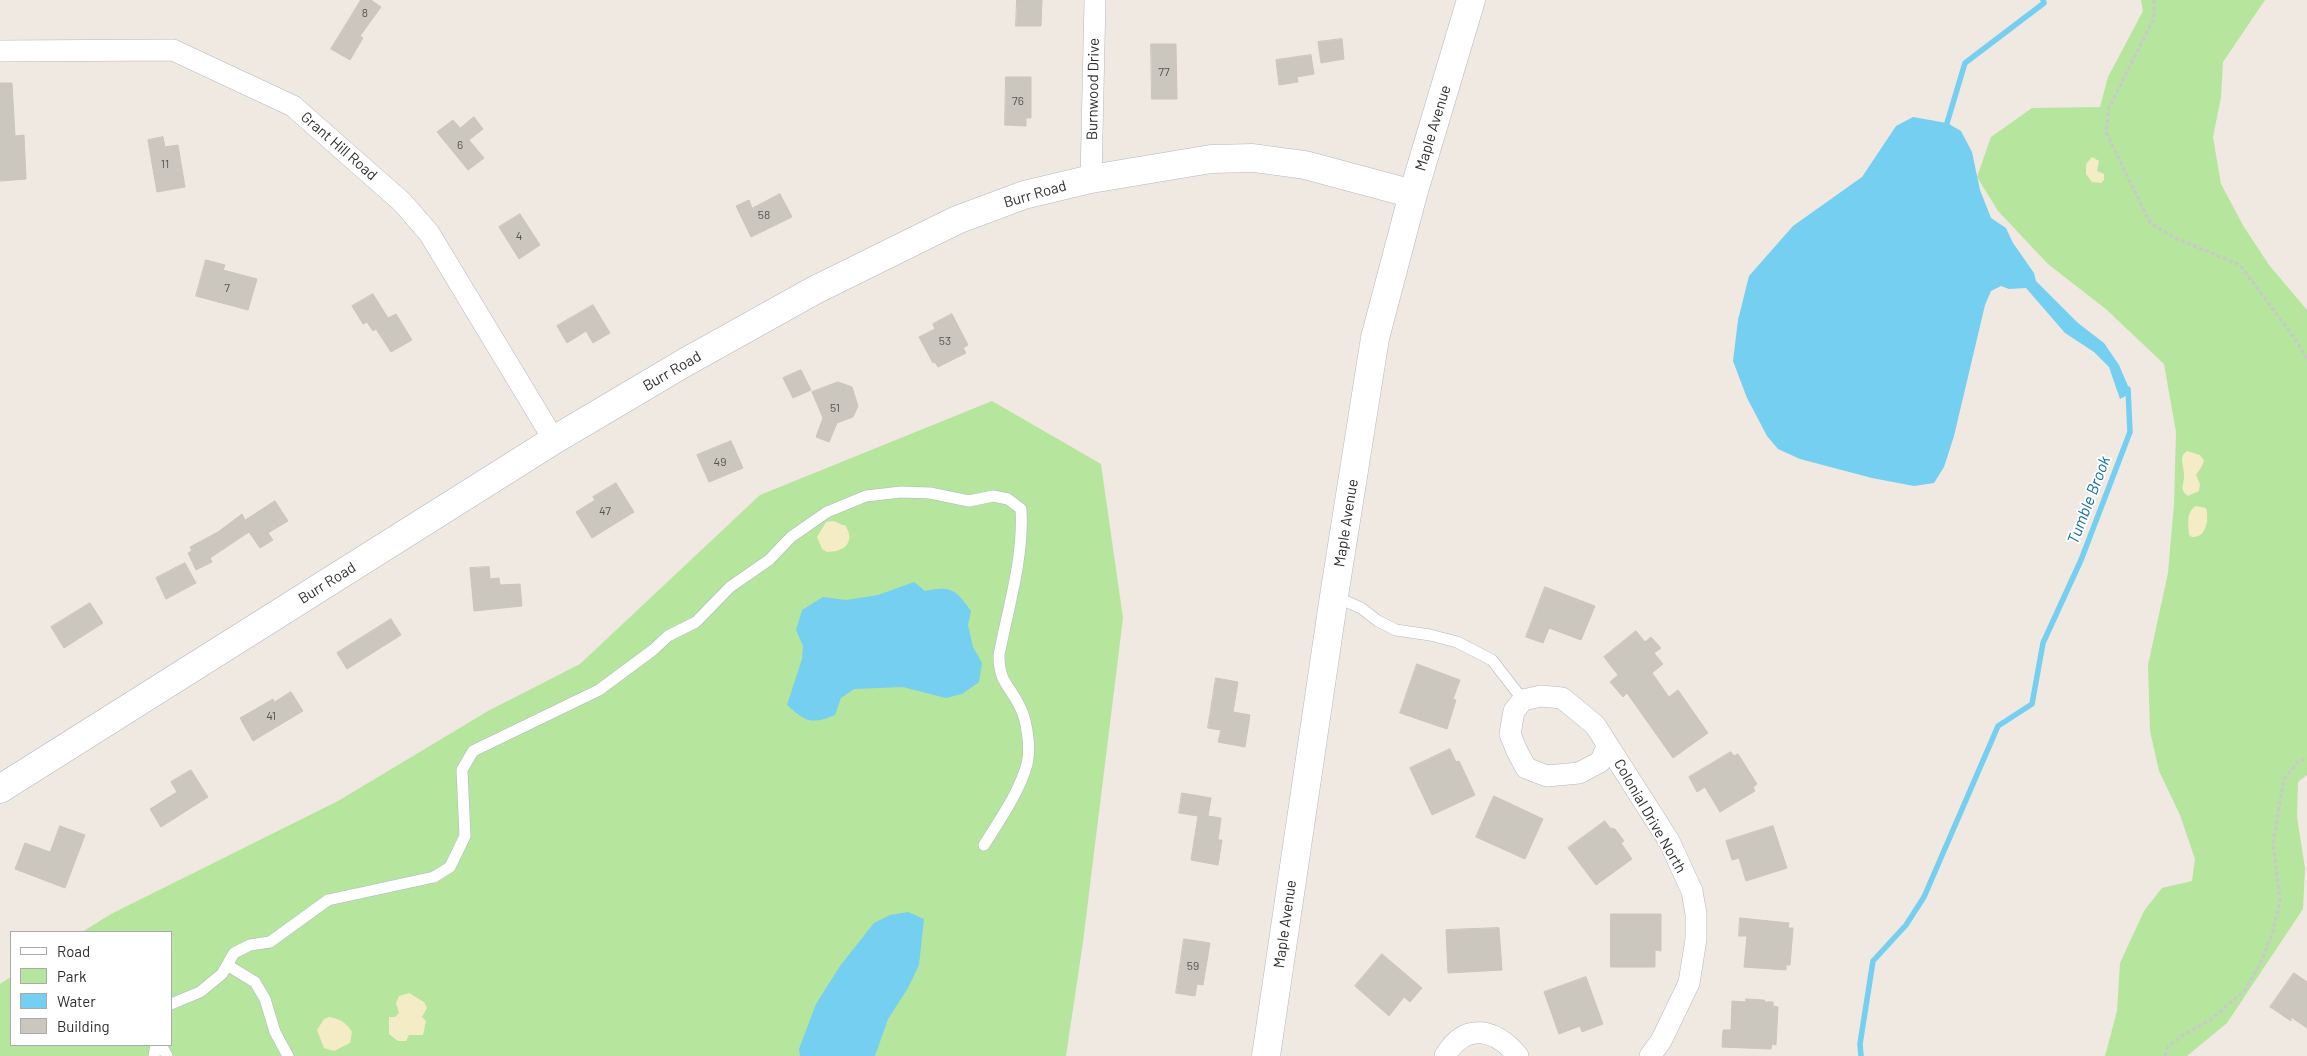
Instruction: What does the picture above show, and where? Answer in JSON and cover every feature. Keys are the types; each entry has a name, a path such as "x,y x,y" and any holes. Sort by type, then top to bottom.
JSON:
{"street":[{"name":"Burnwood Drive","path":"1091,179 1095,0"},
{"name":"Maple Avenue","path":"1266,1056 1334,596 1375,338 1413,194 1471,0"},
{"name":"Grant Hill Road","path":"0,51 173,50 293,106 402,202 430,233 554,440"},
{"name":"Burr Road","path":"0,790 554,440 684,363 815,290 956,220 1024,195 1091,179 1211,158 1253,158 1305,165 1413,194"},
{"name":"Colonial Drive North","path":"1608,745 1600,762 1579,773 1547,776 1526,768 1516,752 1510,734 1514,711 1523,700 1541,696 1562,698 1595,725 1608,745 1669,842 1692,891 1696,914 1696,939 1689,983 1662,1041 1650,1056"},
{"path":"1445,1056 1450,1048 1463,1036 1480,1032 1497,1036 1518,1056"}],"lane":[{"path":"172,1002 200,992 222,974 234,953 250,945 270,942 292,928 328,900 434,877 450,867 465,836 462,770 473,751 599,690 654,650 668,636 696,622 730,587 769,560 790,537 827,512 866,496 910,492 930,493 969,501 993,496 1008,499 1021,509 1022,527 1019,551 999,655 999,673 1021,708 1028,730 1028,763 1009,803 984,845"},
{"path":"1334,596 1361,608 1378,621 1396,630 1430,635 1457,642 1492,660 1523,700"},
{"path":"227,965 255,982 264,999 275,1032 288,1056"}],"path":[{"path":"2154,0 2154,18 2109,108 2106,132 2150,222 2175,238 2240,265 2293,336 2307,358"},
{"path":"2165,1056 2168,1047 2180,1037 2210,1020 2244,991 2260,964 2272,935 2280,901 2273,843 2284,779 2298,762 2307,758"}],"green space":[{"path":"2141,0 2265,0 2223,62 2221,97 2213,137 2221,184 2244,227 2269,265 2307,310 2307,775 2298,782 2297,817 2305,868 2303,909 2227,1023 2187,1056 2105,1056 2117,1011 2120,963 2144,911 2162,888 2192,881 2195,859 2180,815 2159,771 2150,731 2148,665 2168,573 2174,504 2176,432 2164,364 2107,310 2048,264 1998,211 1977,177 1991,137 2032,108 2100,107 2108,77 2143,11"},
{"path":"992,401 1101,464 1123,618 1083,942 1066,1056 0,1056 0,984 10,978 10,1046 172,1046 172,931 84,931 111,914 338,801 488,711 580,664 760,495"}],"sand":[{"path":"2092,157 2099,161 2097,171 2104,174 2104,180 2101,183 2092,182 2086,174 2086,164"},
{"path":"2187,451 2200,455 2204,460 2196,475 2200,484 2199,491 2188,496 2183,491 2184,474 2182,459"},
{"path":"2196,506 2206,508 2207,522 2201,534 2192,537 2189,535 2188,519 2190,512"},
{"path":"834,521 845,525 849,541 844,548 827,552 822,549 817,537 826,522"},
{"path":"409,993 424,1002 427,1008 422,1017 426,1021 423,1035 409,1035 406,1041 398,1041 389,1034 389,1017 395,1017 399,1013 396,1003 399,996"},
{"path":"329,1017 342,1022 352,1032 350,1043 334,1051 324,1048 317,1030 324,1019"}],"water":[{"path":"1913,117 1947,123 1961,131 1972,152 1980,190 1991,218 2006,228 2013,243 2034,273 2036,281 2078,323 2104,343 2119,365 2131,393 2120,399 2109,367 2094,352 2065,333 2026,288 2009,289 2001,286 1991,291 1985,305 1954,436 1944,467 1934,483 1914,486 1872,478 1800,459 1778,449 1767,436 1747,398 1733,361 1738,320 1749,276 1793,226 1862,177 1896,126"},
{"path":"914,582 925,591 947,589 952,591 961,598 971,611 968,625 973,647 982,663 979,682 962,694 946,698 903,687 854,689 841,698 835,715 814,721 804,718 787,705 802,659 803,646 796,630 802,610 823,597 846,600 878,595"},
{"path":"908,912 924,919 919,965 908,988 888,1019 875,1056 800,1056 799,1049 816,1004 840,966 874,923 890,915"}],"building":[{"path":"361,0 371,0 381,7 360,36 363,38 350,60 331,49"},
{"path":"1017,0 1042,0 1041,26 1016,26"},
{"path":"1342,39 1344,59 1321,63 1318,42"},
{"path":"1151,44 1176,44 1177,99 1152,99"},
{"path":"1311,55 1314,74 1297,77 1298,82 1279,85 1276,60"},
{"path":"1006,77 1031,77 1031,118 1026,118 1026,126 1005,125"},
{"path":"0,83 12,83 15,136 24,135 26,179 0,181"},
{"path":"474,117 483,129 469,140 484,158 468,170 437,132 453,120 460,128"},
{"path":"163,137 165,147 178,145 185,187 157,192 148,140"},
{"path":"780,194 792,217 751,237 736,206 749,200 752,208"},
{"path":"520,214 540,245 519,259 499,227"},
{"path":"206,260 225,265 223,270 257,279 248,310 196,296"},
{"path":"373,294 388,318 396,314 412,340 391,352 376,329 373,331 367,322 363,324 352,306"},
{"path":"593,305 610,333 593,343 586,331 567,343 557,326"},
{"path":"952,314 968,345 963,348 966,353 938,367 935,362 933,363 919,337 935,329 933,324"},
{"path":"801,370 811,390 793,398 783,378"},
{"path":"838,382 852,387 858,406 853,417 837,423 829,442 816,437 823,418 812,392"},
{"path":"731,441 743,468 709,482 697,455"},
{"path":"616,483 634,512 592,538 576,512 595,500 593,497"},
{"path":"275,501 288,521 268,533 273,540 260,548 249,532 210,558 212,562 196,570 188,553 192,551 190,547 218,532 242,514 245,520"},
{"path":"185,563 196,583 166,599 156,578"},
{"path":"489,567 490,579 499,578 500,585 520,584 522,606 474,611 470,568"},
{"path":"1545,587 1595,606 1581,640 1549,628 1543,643 1526,637"},
{"path":"90,603 103,623 64,648 51,627"},
{"path":"391,619 401,635 347,669 337,653"},
{"path":"1636,631 1645,642 1651,637 1661,648 1654,653 1663,664 1652,673 1669,697 1678,690 1708,733 1673,758 1627,693 1623,697 1610,682 1618,675 1604,657"},
{"path":"1417,664 1460,680 1453,699 1456,700 1447,729 1400,713"},
{"path":"1216,678 1238,682 1233,712 1250,715 1245,747 1218,742 1221,730 1208,728"},
{"path":"291,692 303,711 253,741 240,718 273,699 274,702"},
{"path":"1450,749 1456,762 1459,761 1475,795 1432,815 1410,768"},
{"path":"1731,752 1734,756 1738,754 1757,784 1753,787 1755,791 1720,812 1705,787 1697,792 1689,777"},
{"path":"191,770 208,797 161,827 150,809 177,792 171,782"},
{"path":"1182,793 1211,798 1208,816 1221,818 1218,840 1222,840 1218,865 1191,860 1198,816 1179,813"},
{"path":"1494,796 1543,819 1525,859 1476,837"},
{"path":"1605,821 1610,828 1615,829 1624,841 1621,843 1632,859 1596,885 1568,848"},
{"path":"60,826 85,835 65,888 15,869 25,843 50,852"},
{"path":"1773,826 1787,868 1746,881 1739,858 1732,860 1726,841"},
{"path":"1611,914 1661,914 1661,951 1655,950 1655,967 1611,967"},
{"path":"1740,918 1789,923 1788,928 1793,928 1790,965 1786,965 1786,970 1744,967 1747,936 1739,936"},
{"path":"1499,928 1502,970 1448,973 1446,930"},
{"path":"1184,939 1210,943 1203,985 1197,984 1195,996 1176,993"},
{"path":"1382,954 1422,988 1410,1002 1404,997 1389,1016 1355,986"},
{"path":"2294,973 2307,982 2307,1028 2291,1017 2291,1021 2270,1007"},
{"path":"1586,977 1603,1024 1582,1032 1580,1026 1559,1034 1544,992"},
{"path":"1746,999 1773,1002 1773,1006 1778,1007 1776,1045 1772,1044 1771,1049 1722,1047 1723,1030 1731,1030 1732,1001 1746,1002"}],"waterway":[{"name":"Tumble Brook","path":"1947,130 1947,123 1965,63 2044,3 2043,0"},
{"name":"Tumble Brook","path":"1861,1056 1860,1044 1873,961 1906,925 1924,897 1998,726 2032,704 2043,643 2081,560 2130,432 2128,389"}]}
